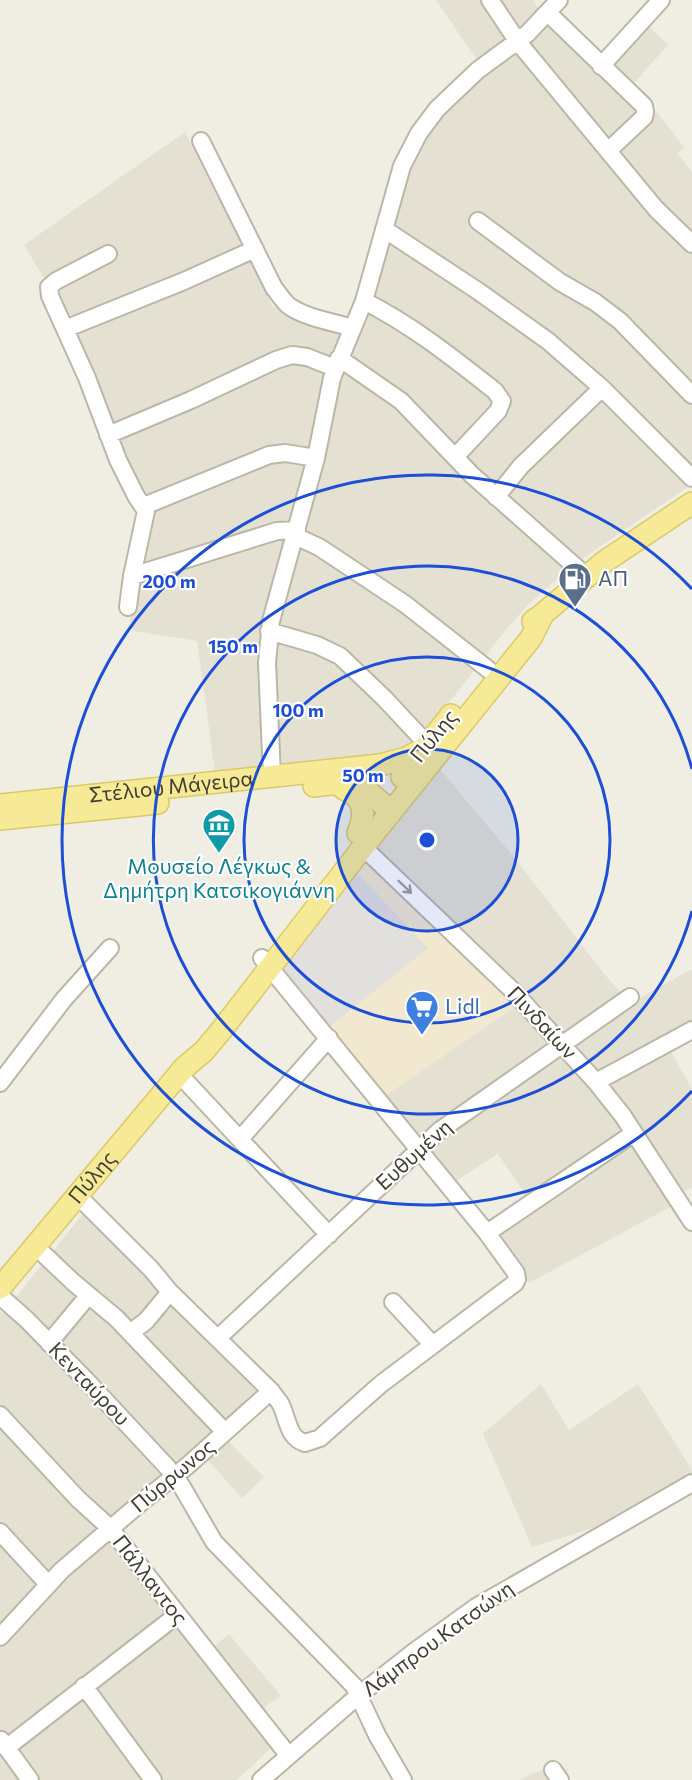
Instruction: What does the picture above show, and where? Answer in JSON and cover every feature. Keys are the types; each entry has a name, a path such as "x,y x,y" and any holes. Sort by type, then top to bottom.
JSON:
{"main road":[{"name":"Πύλης","path":"390,802 424,747 521,631 586,576 692,503"},
{"name":"Πύλης","path":"0,1288 182,1071 195,1045 267,963 390,802 531,638 543,614"},
{"name":"Στέλιου Μάγειρα","path":"0,805 394,762 424,747"},
{"path":"342,768 369,775 390,802"},
{"name":"Στέλιου Μάγειρα","path":"0,819 342,783 354,784 390,802"},
{"path":"323,785 350,792 362,803 360,840"}],"street":[{"path":"490,0 518,42 656,209 692,244"},
{"path":"601,66 661,0"},
{"path":"272,776 267,663 269,631 316,458 328,393 337,363 364,301 405,160 431,116 472,75 518,42 554,6 601,66 644,106 645,112 639,123 609,150"},
{"path":"201,141 274,288 290,306 309,315 353,328"},
{"path":"478,221 560,282 595,302 620,321 692,395"},
{"path":"384,229 556,347 602,388 692,478"},
{"path":"65,329 184,281 255,249"},
{"path":"108,254 49,286 50,296 87,378 108,435 136,496 144,507 145,522 132,576 128,607"},
{"path":"364,301 391,315 441,350 495,392 502,401 498,411 455,457"},
{"path":"108,435 191,400 276,360 292,355 337,363 400,401 472,475 586,576"},
{"path":"496,497 521,466 602,388"},
{"path":"144,507 268,455 285,453 316,458"},
{"path":"132,576 277,531 296,533 405,604 489,670"},
{"path":"269,631 324,648 340,656 384,698 424,747"},
{"name":"Πινδαίων","path":"360,840 512,990 596,1082 634,1133 692,1222"},
{"path":"0,1083 64,999 110,948"},
{"path":"78,1196 270,1391 280,1402 295,1438 305,1443 320,1438 358,1403 516,1281 517,1276 513,1269 487,1233 267,963"},
{"name":"Ευθυμένη","path":"218,1338 418,1149 455,1118 630,997"},
{"path":"596,1082 692,1030"},
{"path":"240,1139 329,1038"},
{"path":"182,1071 240,1139 329,1235"},
{"path":"487,1233 634,1133"},
{"path":"35,1246 88,1296 110,1313 225,1432"},
{"path":"130,1333 146,1321 170,1292"},
{"name":"Κενταύρου","path":"0,1296 26,1319 129,1425 174,1476 214,1542 335,1666 359,1695 377,1735 403,1780"},
{"path":"49,1343 88,1296"},
{"path":"393,1302 432,1344"},
{"name":"Πύρρωνος","path":"0,1637 48,1584 270,1391"},
{"name":"Πάλλαντος","path":"0,1415 70,1491 110,1528 289,1756"},
{"name":"Λάμπρου Κατσώνη","path":"261,1780 359,1695 414,1651 496,1593 692,1483"},
{"path":"0,1532 48,1584"},
{"path":"30,1780 3,1743 84,1686 177,1615"},
{"path":"84,1686 153,1780"}],"shaded area":[{"path":"436,0 533,0 540,11 602,69 645,22 668,45 626,92 651,117 657,112 684,147 677,153 692,172 692,247 689,249 692,253 692,484 595,550 564,573 529,604 508,627 437,718 404,753 215,772 197,641 133,631 130,621 134,593 139,494 45,280 24,245 185,132 273,307 360,334 375,291 407,174 432,125 487,75"},
{"path":"438,767 513,856 606,976 632,1005 643,996 692,969 692,1024 664,1039 692,1089 692,1187 668,1200 672,1206 529,1283 495,1235 534,1207 498,1154 456,1181 383,1097 527,999 373,849"},
{"path":"366,858 518,1005 383,1097 278,968"},
{"path":"355,871 428,948 328,1028 278,968"},
{"path":"85,1211 259,1388 218,1431 264,1477 242,1498 197,1448 101,1528 202,1656 229,1634 281,1696 248,1718 273,1746 237,1780 0,1780 0,1311 3,1313"},
{"path":"541,1384 569,1430 638,1384 692,1470 692,1476 593,1528 532,1547 483,1434"},
{"path":"543,1769 552,1780 519,1780"}],"place":[{"name":"ΑΠ","path":"575,608"},
{"name":"Μουσείο Λέγκως & Δημήτρη Κατσικογιάννη","path":"219,854"},
{"name":"Lidl","path":"422,1036"}]}
